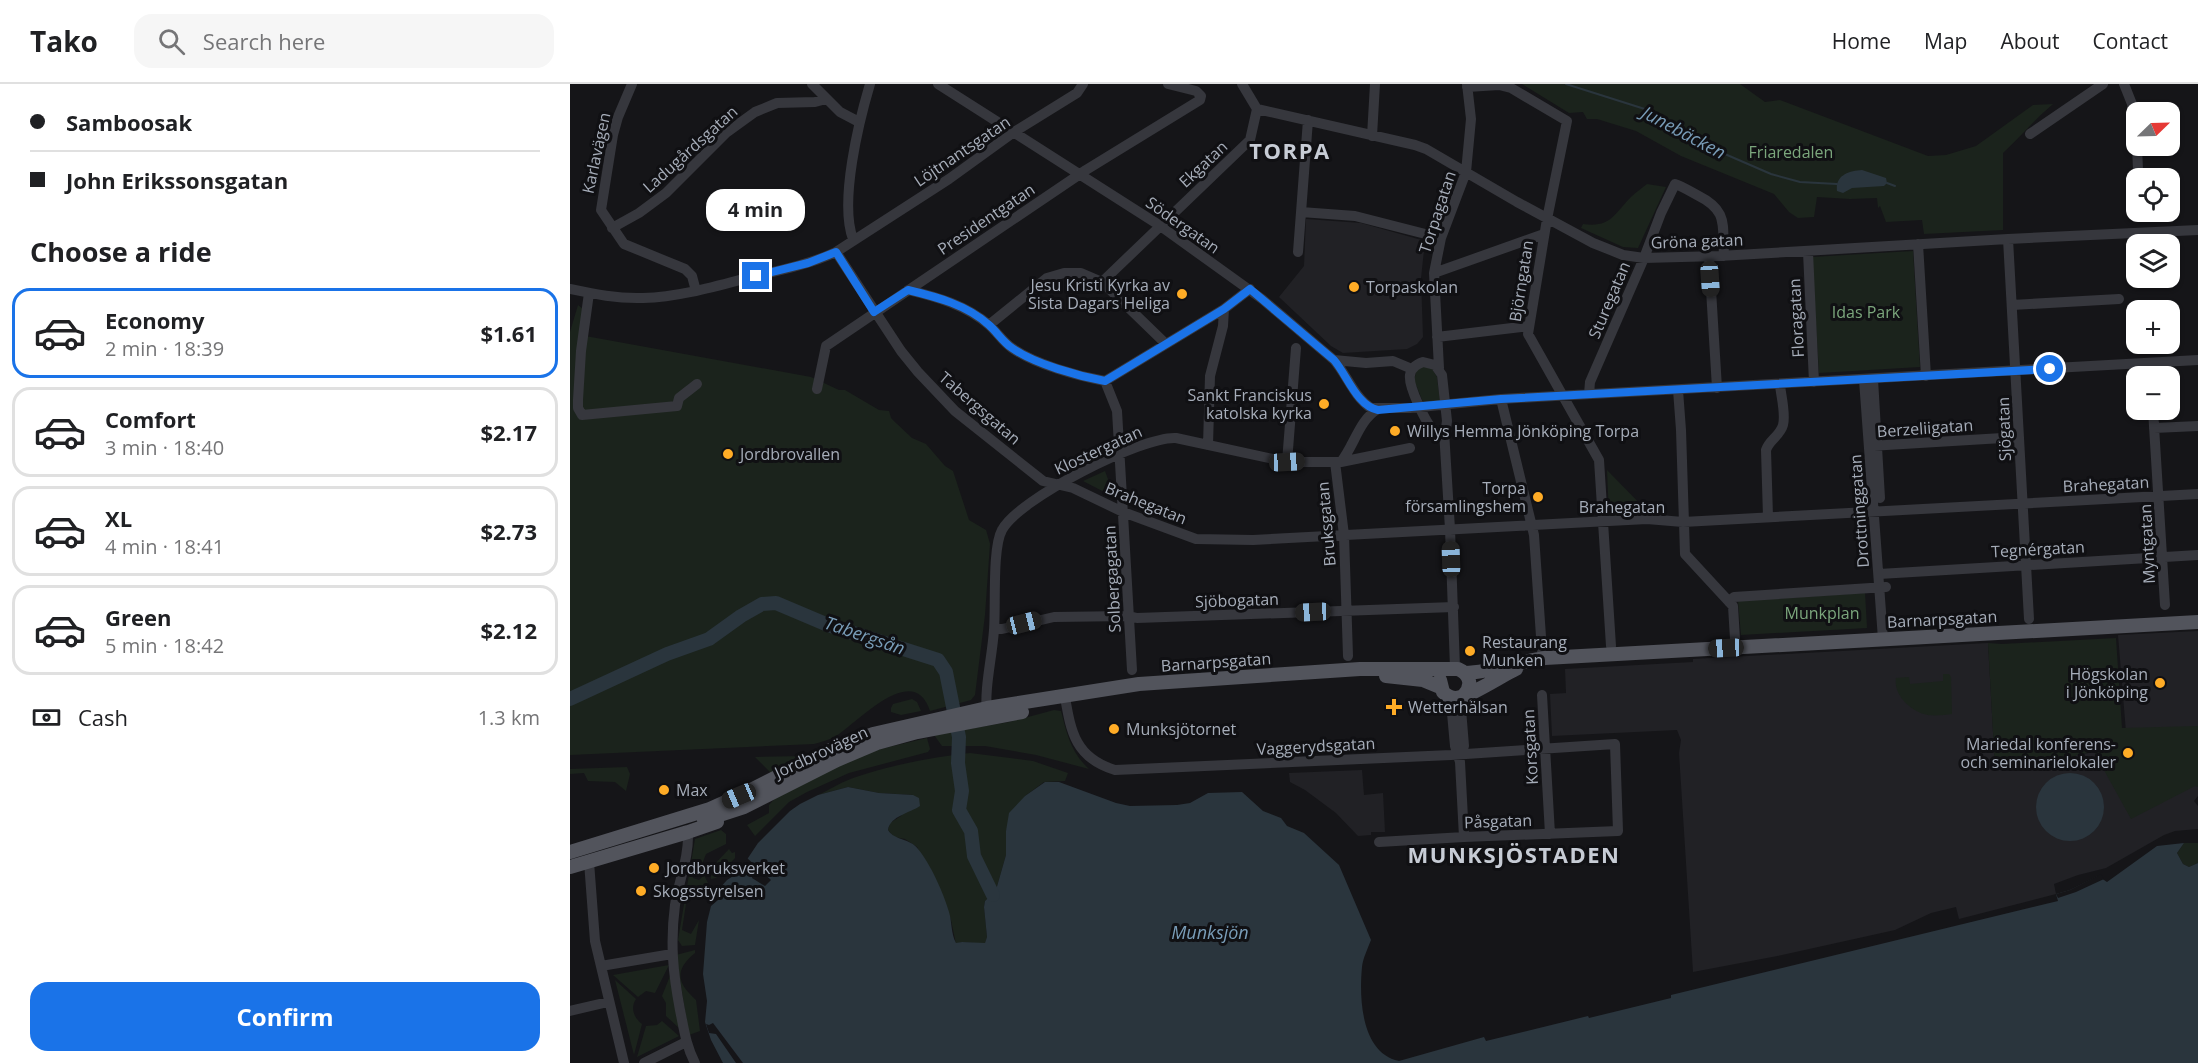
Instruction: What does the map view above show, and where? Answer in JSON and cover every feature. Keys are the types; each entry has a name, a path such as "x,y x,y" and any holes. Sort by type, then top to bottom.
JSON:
{"main road":[{"name":"Barnarpsgatan","path":"987,714 1139,684 1360,669 1424,668 1484,672 1544,655 2198,622"},
{"name":"Barnarpsgatan","path":"1065,699 1124,690 1349,676 1383,676 1423,680 1453,694 1544,655"},
{"path":"1456,670 1470,684 1453,694 1441,677 1456,670"},
{"name":"Jordbrovägen","path":"570,852 710,809 830,750 873,734 987,714"},
{"name":"Jordbrovägen","path":"570,861 744,807 837,760 877,743 944,722"},
{"path":"570,867 688,832 724,819 744,807"}],"street":[{"name":"Karlavägen","path":"612,228 602,213 601,204 613,135 632,84"},
{"path":"812,84 840,112 859,122"},
{"path":"853,238 848,215 849,195 859,122 870,84"},
{"name":"Södergatan","path":"938,84 1159,225 1250,289 1334,360 1360,398 1371,408 1378,410"},
{"name":"Löjtnantsgatan","path":"570,289 643,298 696,291 808,263 836,252 853,238 948,179 1014,132 1077,93 1083,84"},
{"name":"Presidentgatan","path":"818,389 826,346 1080,174 1198,102 1201,96 1196,91 1168,84"},
{"path":"1242,84 1257,109"},
{"path":"1372,135 1376,84"},
{"path":"2030,134 2103,84"},
{"path":"2124,84 2131,102"},
{"name":"Torpagatan","path":"1434,365 1438,350 1434,273 1441,238 1466,172 1471,119 1467,85"},
{"name":"Björngatan","path":"1467,85 1499,85 1511,88 1567,121 1544,234 1528,334 1599,459 1611,646"},
{"name":"Ladugårdsgatan","path":"612,228 639,213 666,193 726,133 755,112 777,103 815,102 826,99"},
{"name":"Gröna gatan","path":"1257,109 1425,149 1593,243 1623,255 1644,258 1709,257 2008,239 2198,231"},
{"name":"Ekgatan","path":"1102,282 1250,140 1257,109"},
{"path":"1298,252 1308,120"},
{"name":"Sturegatan","path":"1589,394 1590,382 1661,213 1677,185 1711,201 1719,211 1724,256"},
{"path":"1301,212 1355,216 1441,238"},
{"path":"612,228 628,247 685,269 692,276 696,291"},
{"path":"1434,273 1544,234"},
{"name":"Sjögatan","path":"2008,239 2029,619"},
{"path":"1918,244 1926,376"},
{"name":"Tabergsgatan","path":"836,252 874,312 907,358 940,396 1043,481 1056,485"},
{"name":"Floragatan","path":"1808,252 1814,382"},
{"path":"1709,257 1717,388"},
{"path":"989,325 1040,283 1056,275 1081,273 1102,282 1166,344"},
{"path":"908,290 933,296 961,307 989,325 1005,342 1024,355 1055,367 1105,381 1224,309 1250,289"},
{"path":"589,293 581,351 578,400 578,408 582,415 677,406 680,398 697,384"},
{"path":"2012,305 2119,299"},
{"path":"1208,445 1210,376 1223,326 1224,309"},
{"path":"1437,337 1529,326"},
{"path":"1287,462 1296,348"},
{"path":"1334,360 1366,363 1392,361 1412,369"},
{"path":"1338,462 1351,450 1364,420 1378,410 1501,399 2198,360"},
{"path":"1445,457 1410,381 1412,369 1423,362 1434,365 1446,405 1444,431 1456,670"},
{"name":"Drottninggatan","path":"1869,380 1886,639"},
{"name":"Solbergagatan","path":"1105,381 1117,411 1132,670"},
{"path":"1768,517 1766,450 1783,425 1780,384"},
{"path":"1678,390 1685,554 1733,606 1735,639"},
{"path":"1501,399 1534,535 1544,655"},
{"name":"Myntgatan","path":"2154,420 2165,605"},
{"path":"1429,426 1435,432 1444,431"},
{"path":"2154,428 2198,426"},
{"name":"Berzeliigatan","path":"1873,446 2019,436"},
{"name":"Klostergatan","path":"987,714 985,696 994,628 998,541 1001,531 1016,513 1056,485 1162,438 1176,438 1287,462 1338,462 1410,448"},
{"name":"Bruksgatan","path":"1338,462 1344,535 1348,656"},
{"name":"Brahegatan","path":"1056,485 1073,488 1123,512 1196,539 1253,540 1647,519 1683,522 2198,494"},
{"name":"Tegnérgatan","path":"1882,573 2198,555"},
{"path":"1729,602 1734,597 1883,588"},
{"name":"Sjöbogatan","path":"994,628 1002,629 1054,617 1129,616 1137,618 1454,607"},
{"path":"1453,694 1452,713 1455,746 1459,754 1464,837"},
{"name":"Korsgatan","path":"1542,695 1550,834"},
{"name":"Vaggerydsgatan","path":"1065,699 1072,734 1079,747 1098,764 1115,770 1459,754 1615,744 1618,831"},
{"name":"Påsgatan","path":"1379,842 1618,831"},
{"path":"688,832 685,863 676,903 672,954 686,1042 695,1063"},
{"path":"589,862 595,941 624,1063"},
{"path":"600,966 672,954"},
{"path":"570,1011 608,1002"},
{"path":"644,1063 686,1042"}],"shaded area":[{"name":"Torpaskolan","path":"1306,219 1361,223 1425,241 1421,278 1423,337 1417,344 1407,349 1343,353 1331,346 1279,297 1304,266"},
{"path":"2198,631 2198,796 2194,801 2198,806 2198,829 2175,831 2164,835 2106,868 2054,884 2056,894 1959,919 1956,907 1931,913 1895,930 1693,972 1679,753 1681,740 1677,730 1552,736 1550,694 1566,693 1565,669 1693,662 1693,659 1988,643 1995,767 2095,752 2126,732 2118,635"},
{"path":"1362,770 1364,795 1383,793 1385,832 1371,832 1371,835 1358,836 1336,813 1290,782 1289,773"}],"green space":[{"name":"Friaredalen","path":"1522,84 1740,84 1765,102 1780,100 1928,156 1946,155 1976,146 2033,105 2053,104 2003,153 2003,230 1924,234 1922,220 1886,222 1880,206 1878,208 1877,198 1817,197 1814,217 1798,218 1789,212 1774,194 1681,156 1636,131 1597,119 1587,119 1583,112 1569,113"},
{"path":"1647,184 1666,187 1638,248 1623,247 1581,228 1583,224 1606,222"},
{"name":"Idas Park","path":"1913,251 1920,367 1819,373 1812,257"},
{"path":"578,305 584,310 580,335 811,377 839,390 845,390 879,410 889,411 891,418 912,438 926,444 945,466 953,471 969,520 986,530 990,544 985,615 975,695 971,700 930,711 922,697 912,691 899,693 871,708 836,736 814,744 570,755 570,332"},
{"path":"1431,367 1437,377 1440,401 1423,402 1414,380 1417,369"},
{"path":"1607,470 1650,514 1609,516"},
{"path":"1105,471 1112,490 1110,495 1083,481"},
{"name":"Munkplan","path":"1865,593 1867,628 1741,635 1738,601"},
{"path":"2116,638 2122,728 2198,726 2198,787 2195,786 2131,819 2094,752 2076,755 2075,762 2055,763 2042,760 1995,768 1988,643"},
{"path":"1943,674 1949,674 1951,677 1952,714 1922,713 1904,702 1897,691 1896,678 1909,677 1910,684 1943,681"},
{"path":"912,699 917,702 921,711 901,715 891,712 893,704"},
{"path":"1054,710 1061,711 1074,750 1089,769 1036,755 985,746 942,746 934,735 1009,722"},
{"path":"927,738 930,749 928,752 849,773 789,802 755,836 747,825 769,813 769,805 778,795 868,752"},
{"path":"970,753 1033,761 1068,773 1065,781 1044,782 1025,796 1006,831 1006,855 996,890 985,901 987,937 985,944 962,942 956,944 951,920 917,847 905,839 894,837 888,830 890,823 901,816 913,795 879,793 848,787 818,795 851,779 883,769 927,759"},
{"path":"806,756 771,773 755,757"},
{"path":"627,767 630,774 626,791 615,782 588,781 584,773 570,774 570,769"},
{"path":"721,830 726,834 726,844 706,854 699,872 692,870 693,878 699,880 704,875 710,887 707,895 700,894 693,885 688,891 682,930 691,934 699,920 695,945 682,946 678,940 695,839"},
{"path":"2184,843 2198,843 2198,863 2189,867 2183,864 2177,853"},
{"path":"729,849 732,853 735,852 735,858 716,878 711,879 710,869"},
{"path":"695,950 683,966 680,977 685,988 696,1000 700,1031 689,1035 676,955"},
{"path":"669,965 655,993 646,991 638,997 613,975"},
{"path":"670,976 680,1029 666,1016 666,1003 662,996"},
{"path":"615,980 636,999 633,1006 634,1013 642,1024 634,1055"},
{"path":"662,1021 679,1036 637,1057 646,1026 657,1025"}],"water":[{"path":"1862,170 1886,178 1887,183 1884,186 1852,188 1843,193 1837,191 1838,181 1844,175"},
{"path":"2063,773 2077,773 2089,778 2099,788 2104,807 2099,826 2089,836 2077,841 2063,841 2051,836 2041,826 2036,814 2036,800 2041,788 2051,778"},
{"name":"Munksjön","path":"1045,782 1059,782 1130,806 1177,805 1190,803 1208,793 1242,792 1263,811 1281,818 1287,826 1304,833 1339,865 1371,940 1362,967 1361,994 1365,1023 1377,1047 1386,1056 1399,1061 1484,1037 1486,1041 1588,1016 1589,1018 1671,998 1671,995 2058,901 2056,894 2070,890 2098,876 2107,882 2157,846 2184,843 2177,853 2183,864 2189,867 2198,863 2198,1063 723,1063 705,1022 707,1001 703,974 707,922 711,906 718,900 719,889 738,873 758,843 790,811 818,795 848,787 879,793 913,795 919,798 920,806 892,821 888,830 891,834 915,845 923,855 947,905 956,943 985,943 987,937 985,901 996,890 1006,855 1009,813 1025,796"}],"pier":[{"path":"747,858 771,880 765,886 752,878 753,873 744,864"},
{"path":"2101,874 2104,879 2076,892 2058,898 2056,894 2070,890"},
{"path":"713,1023 743,1063 736,1063 716,1034 709,1033 706,1024"}],"waterway":[{"name":"Junebäcken","path":"1566,84 1651,111 1670,122 1676,129 1711,148 1771,174 1800,182 1837,184"},
{"name":"Junebäcken","path":"1887,183 1895,186"},
{"name":"Tabergsån","path":"570,699 667,654 709,639 762,604 776,603 828,625 938,660 946,672 959,737 958,763 962,791 959,810 971,831 974,856 993,895"}],"place":[{"name":"Torpaskolan","path":"1354,287"},
{"name":"Jesu Kristi Kyrka av Sista Dagars Heliga","path":"1182,294"},
{"name":"Sankt Franciskus katolska kyrka","path":"1324,404"},
{"name":"Willys Hemma Jönköping Torpa","path":"1395,431"},
{"name":"Jordbrovallen","path":"728,454"},
{"name":"Torpa församlingshem","path":"1538,497"},
{"name":"Restaurang Munken","path":"1470,651"},
{"name":"Högskolan i Jönköping","path":"2160,683"},
{"name":"Wetterhälsan","path":"1394,707"},
{"name":"Munksjötornet","path":"1114,729"},
{"name":"Mariedal konferens- och seminarielokaler","path":"2128,753"},
{"name":"Max","path":"664,790"},
{"name":"Jordbruksverket","path":"654,868"},
{"name":"Skogsstyrelsen","path":"641,891"}],"district":[{"name":"TORPA","path":"1290,150"},
{"name":"MUNKSJÖSTADEN","path":"1514,854"}],"route":[{"path":"756,276 808,263 836,252 874,312 908,290 933,296 973,314 989,325 1012,348 1024,355 1055,367 1105,381 1224,309 1250,289 1334,360 1366,405 1378,410 1501,399 2050,369"}]}
